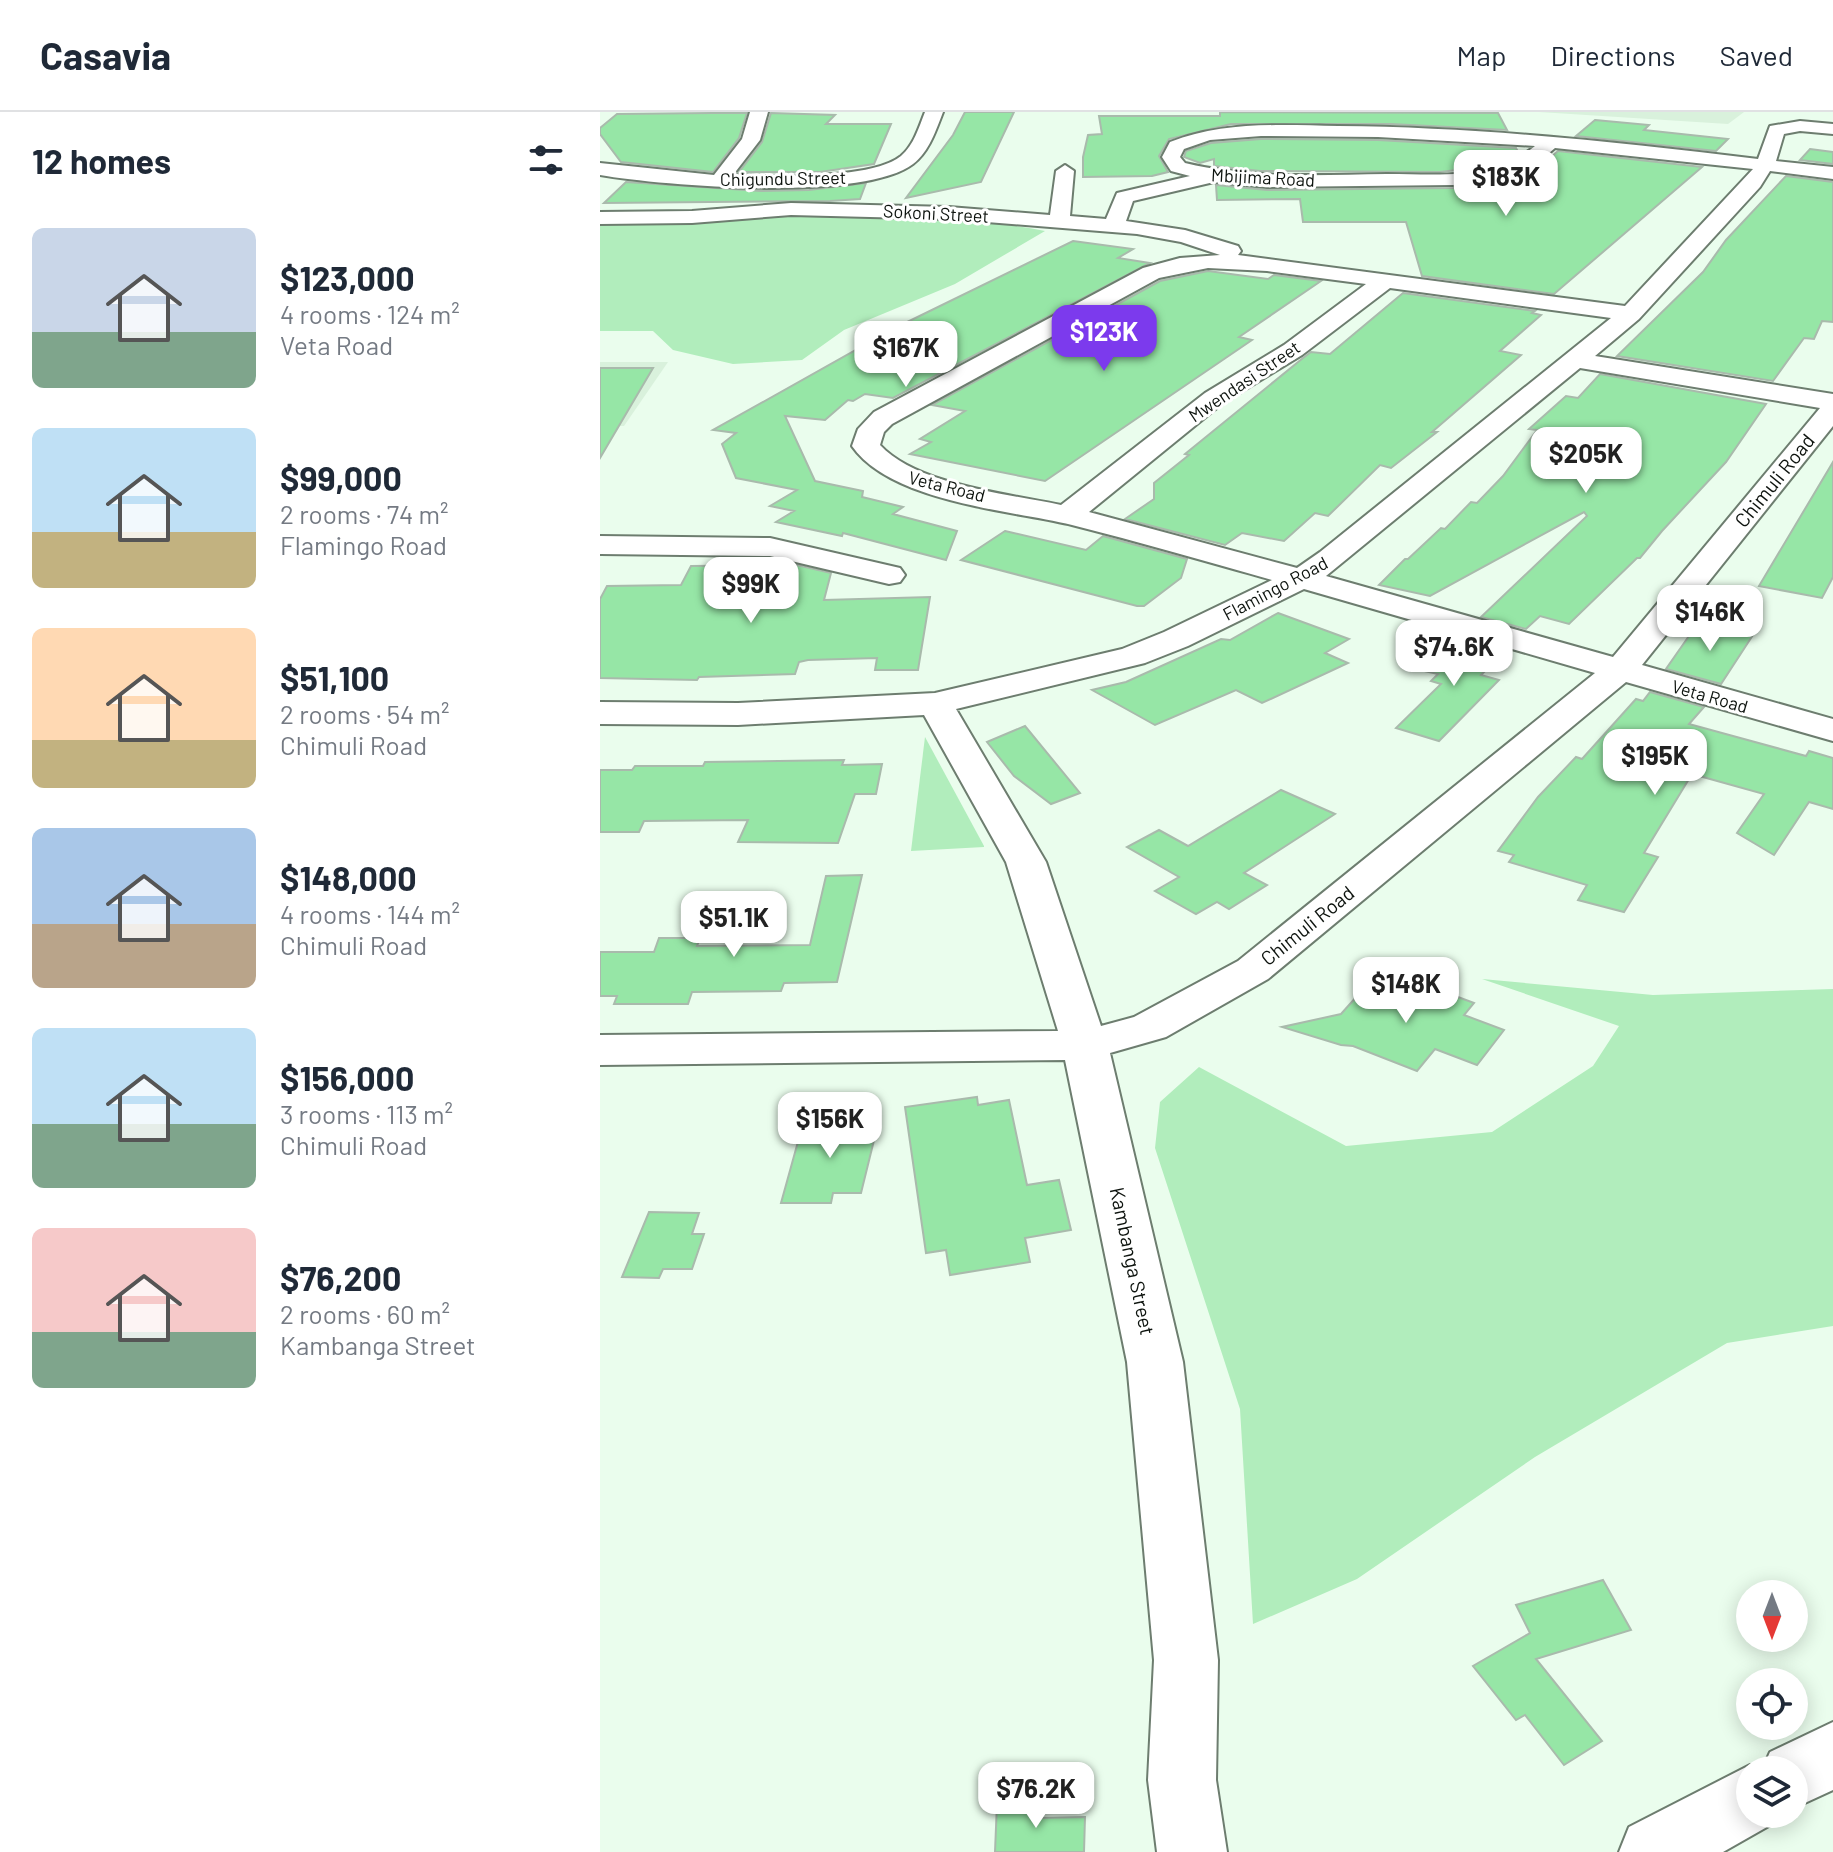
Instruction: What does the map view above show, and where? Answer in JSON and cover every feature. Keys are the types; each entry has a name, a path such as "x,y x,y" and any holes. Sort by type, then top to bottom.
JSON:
{"street":[{"path":"720,180 751,140 759,112"},
{"name":"Chigundu Street","path":"602,171 720,180 826,180 890,170 915,154 934,112"},
{"name":"Flamingo Road","path":"600,713 753,714 935,704 1133,656 1176,639 1304,577 1331,559 1631,314 1729,211 1765,165 1776,130 1833,129"},
{"name":"Mbijima Road","path":"1550,143 1523,165 1491,175 1453,179 1267,181 1214,176 1178,167 1172,162 1176,146 1214,133 1362,131 1550,143 1833,173"},
{"path":"1059,221 1065,171"},
{"path":"1114,226 1121,201 1129,194 1214,176"},
{"name":"Sokoni Street","path":"600,218 846,209 1059,221 1185,236 1267,264"},
{"name":"Veta Road","path":"1631,314 1267,264 1198,261 1151,273 883,418 867,437 866,446 870,456 889,470 915,480 1067,515 1304,577 1619,671 1833,730"},
{"name":"Mwendasi Street","path":"1067,515 1214,398 1293,350 1386,280"},
{"path":"1575,360 1833,402"},
{"name":"Chimuli Road","path":"600,1050 1085,1045 1150,1027 1253,970 1619,671 1833,409"},
{"path":"600,545 770,547 889,575"},
{"name":"Kambanga Street","path":"935,704 1026,862 1085,1045 1155,1362 1186,1660 1182,1780 1192,1852"},
{"path":"1808,1767 1833,1754"},
{"path":"1654,1852 1736,1807"}],"shaded area":[{"path":"1539,112 1744,112 1728,124"},
{"path":"600,362 668,362 624,426 600,426"}],"green space":[{"path":"600,210 939,218 1045,231 955,284 844,330 802,360 733,364 673,350 653,331 600,331"},
{"path":"925,737 984,846 984,847 911,851"},
{"path":"1482,979 1653,995 1833,989 1833,1326 1727,1343 1535,1457 1357,1579 1253,1624 1240,1409 1155,1148 1160,1102 1199,1067 1346,1146 1492,1132 1593,1066 1619,1026"}],"building":[{"path":"965,112 1014,112 981,182 906,198 953,135"},
{"path":"1220,112 1498,113 1507,130 1391,124 1231,124 1169,139 1159,156 1168,172 1152,176 1083,177 1088,135 1102,134 1099,116 1220,116"},
{"path":"747,113 739,138 713,172 621,162 600,134 600,128 617,114"},
{"path":"771,113 835,115 826,124 891,124 874,164 820,172 739,172 762,142"},
{"path":"1595,120 1649,125 1644,130 1728,139 1716,151 1576,136"},
{"path":"1261,139 1378,140 1516,148 1519,154 1491,166 1440,172 1260,171 1214,166 1214,159 1200,163 1184,157 1186,151 1211,143"},
{"path":"1810,149 1833,152 1833,164 1800,160"},
{"path":"1558,151 1702,167 1554,294 1422,276 1406,222 1303,222 1300,199 1217,200 1216,185 1267,190 1453,188 1491,184 1530,175"},
{"path":"1786,176 1833,182 1833,322 1822,321 1814,339 1804,338 1773,381 1617,356 1703,272 1726,240"},
{"path":"626,182 761,191 809,190 866,183 860,199 604,203"},
{"path":"1073,241 1133,249 1118,258 1150,263 893,398 865,394 853,401 848,400 825,420 785,416 815,481 863,491 862,497 903,507 893,514 957,531 946,560 843,533 842,536 776,522 794,511 770,506 797,490 736,478 722,444 736,433 713,430 895,328"},
{"path":"1208,271 1268,279 1274,275 1321,281 1239,337 1252,340 1045,481 910,454 931,442 920,439 965,411 932,405 1160,281"},
{"path":"1403,293 1535,311 1532,313 1541,315 1500,351 1521,355 1432,432 1437,432 1391,468 1380,465 1328,516 1315,513 1284,541 1242,533 1225,545 1125,519 1154,499 1154,483 1189,455 1185,454 1303,358 1311,352 1330,354"},
{"path":"600,368 653,368 600,458"},
{"path":"1600,374 1766,404 1726,462 1640,558 1569,624 1540,616 1526,629 1481,617 1587,516 1584,512 1430,596 1379,585 1441,528 1445,529 1471,502 1477,503 1503,476 1537,430 1529,429 1566,396 1578,398"},
{"path":"1833,462 1833,577 1822,598 1759,586"},
{"path":"1005,531 1086,550 1103,536 1187,559 1181,578 1144,606 1137,606 961,560"},
{"path":"797,565 831,573 824,600 930,597 918,670 875,670 877,658 808,660 799,662 795,674 699,677 697,680 600,678 600,599 607,586 681,585 691,566"},
{"path":"1278,613 1349,639 1325,653 1348,663 1262,703 1236,690 1155,725 1092,690 1126,682 1221,639 1230,640"},
{"path":"1698,623 1753,635 1721,684 1666,669"},
{"path":"1460,637 1506,650 1481,675 1499,680 1439,741 1396,728 1441,684 1431,681 1438,674 1424,671"},
{"path":"1650,692 1704,707 1689,724 1806,756 1809,751 1833,758 1833,809 1809,802 1774,855 1737,833 1764,794 1692,774 1644,853 1658,857 1624,912 1578,900 1587,885 1509,862 1514,855 1498,851 1538,797 1576,757 1582,759 1636,699 1643,701"},
{"path":"1025,726 1080,793 1051,804 1014,776 987,742"},
{"path":"844,760 842,765 882,764 876,794 855,794 838,843 738,842 748,820 644,821 639,832 600,832 600,770 632,770 635,766 703,766 705,762"},
{"path":"1281,790 1335,814 1244,873 1267,885 1229,909 1217,902 1196,914 1155,891 1179,877 1127,847 1159,830 1188,846"},
{"path":"862,875 837,982 784,983 781,991 692,992 688,1004 614,1004 617,996 600,996 600,952 654,952 659,938 700,938 697,946 810,945 826,876"},
{"path":"1375,976 1420,992 1426,985 1474,1003 1464,1015 1504,1030 1477,1065 1435,1049 1417,1071 1353,1046 1282,1027 1341,1014"},
{"path":"977,1097 978,1105 1009,1100 1027,1185 1059,1180 1071,1230 1025,1238 1030,1262 950,1275 946,1250 926,1253 905,1107"},
{"path":"804,1120 879,1120 861,1193 833,1193 831,1203 781,1203"},
{"path":"649,1212 699,1213 692,1234 704,1234 692,1269 663,1269 659,1278 622,1277"},
{"path":"1603,1580 1631,1630 1536,1659 1602,1741 1564,1765 1525,1715 1516,1720 1473,1666 1530,1633 1516,1605"},
{"path":"1041,1802 1041,1818 1085,1817 1084,1852 995,1852 997,1803"}]}
